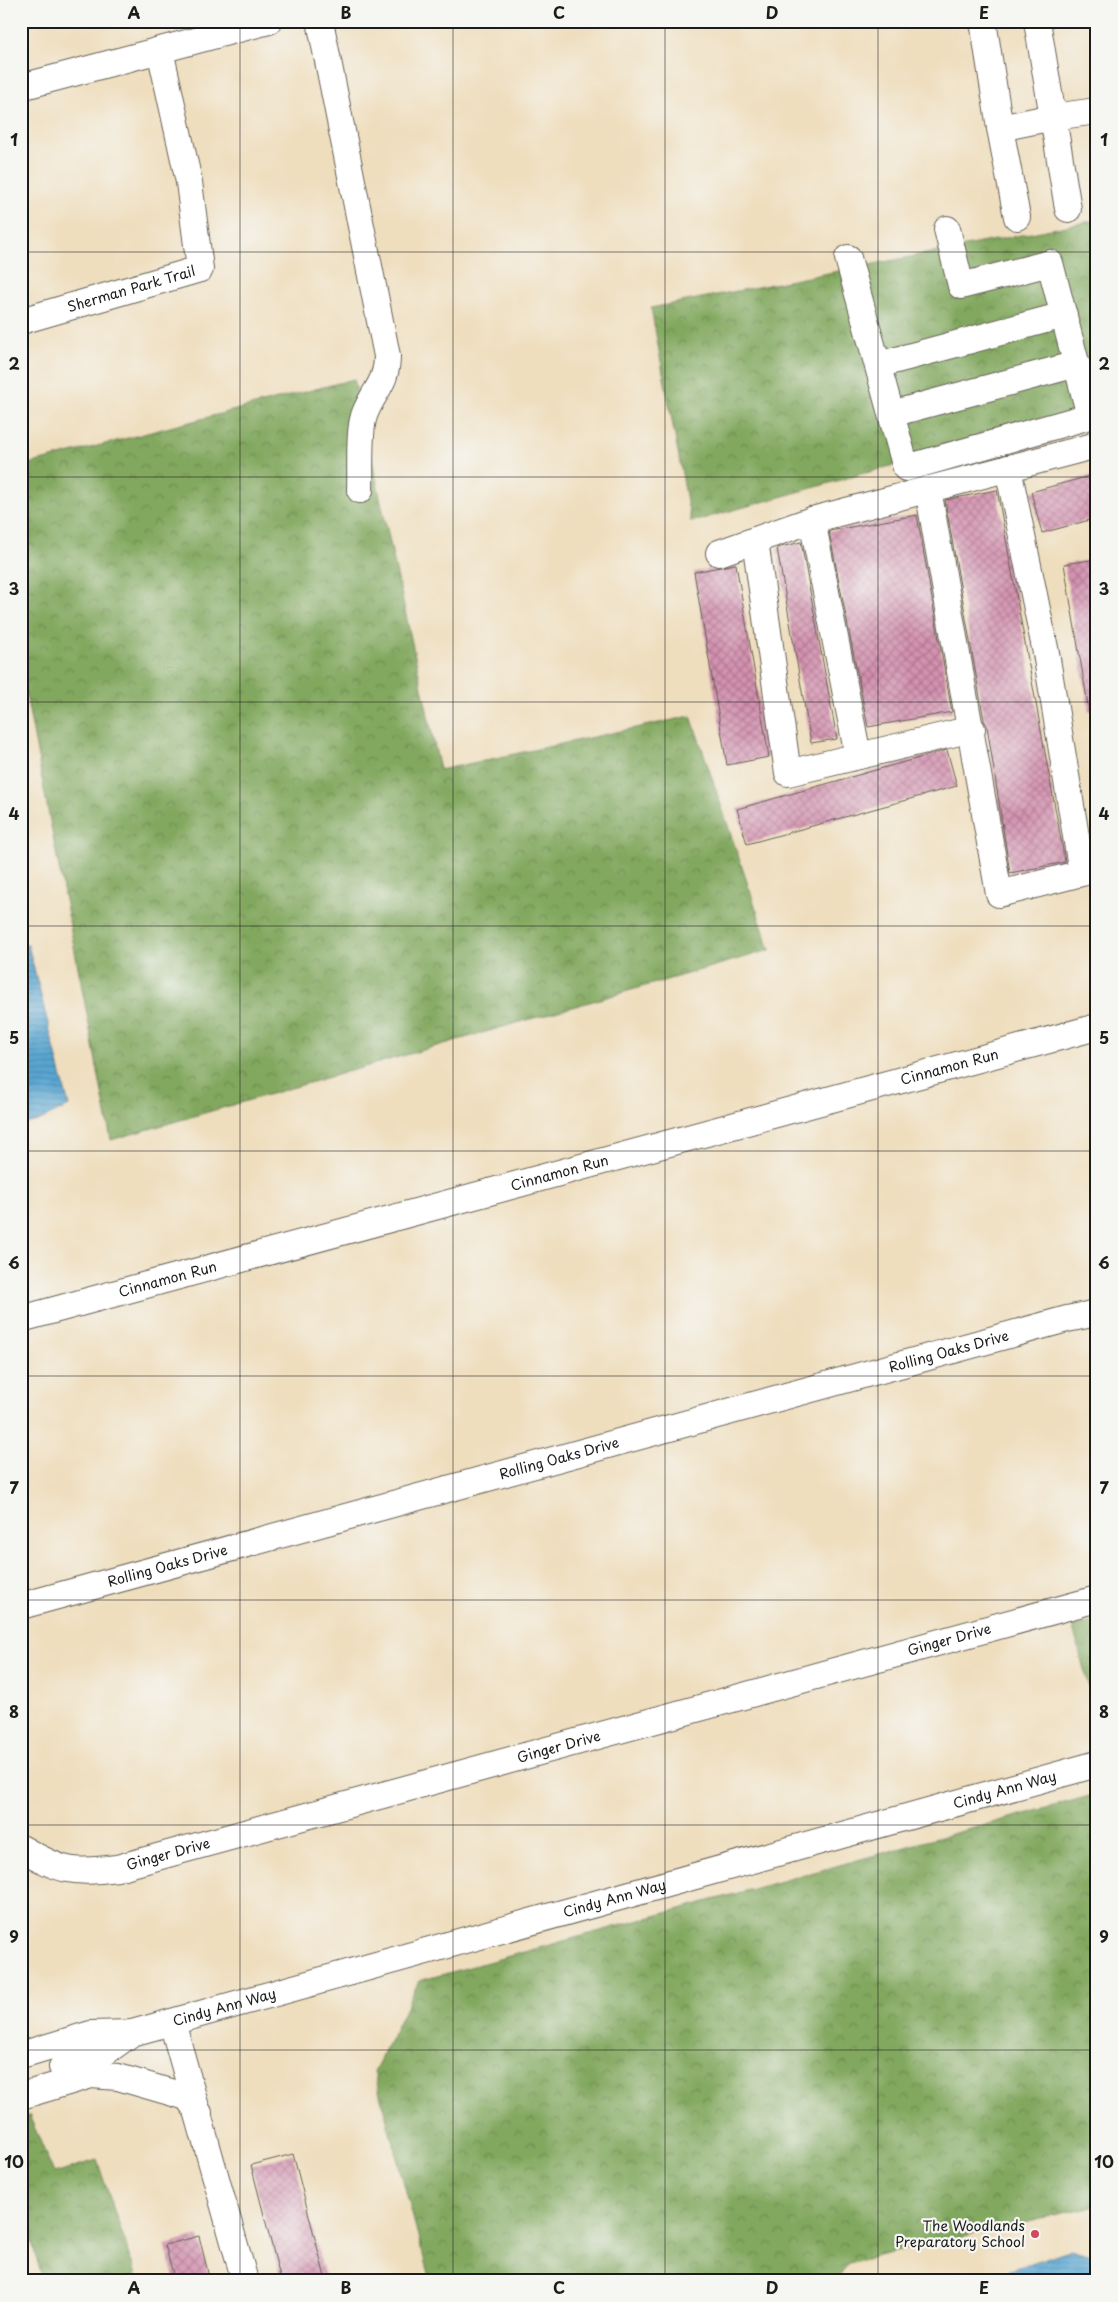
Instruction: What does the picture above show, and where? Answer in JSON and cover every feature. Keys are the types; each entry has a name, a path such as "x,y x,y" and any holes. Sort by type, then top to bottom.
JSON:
{"street":[{"path":"21,87 269,21"},
{"path":"320,21 388,356 387,370 383,382 364,414 360,490"},
{"path":"983,21 1016,217"},
{"path":"1037,21 1068,209"},
{"name":"Sherman Park Trail","path":"21,321 200,269 189,182 160,50"},
{"path":"1000,128 1053,117 1097,111"},
{"path":"848,258 906,468 1094,415 1077,364 1050,263 961,286 947,229"},
{"path":"878,365 1064,316"},
{"path":"891,414 1077,364"},
{"path":"719,553 812,520 1097,445"},
{"path":"928,489 972,729 998,894 1082,873 1046,653 1008,468"},
{"path":"812,520 858,756"},
{"path":"755,540 788,772 972,729"},
{"name":"Cinnamon Run","path":"21,1319 1097,1027"},
{"name":"Rolling Oaks Drive","path":"21,1606 1067,1319 1097,1313"},
{"name":"Ginger Drive","path":"21,1848 53,1867 83,1873 117,1868 1097,1599"},
{"name":"Cindy Ann Way","path":"22,2077 100,2056 132,2033 1097,1764"},
{"path":"172,2022 199,2113 244,2281"},
{"path":"22,2077 91,2075 118,2077 186,2097 199,2113"}],"green space":[{"path":"1097,220 1097,408 691,522 651,308"},
{"path":"354,379 440,770 691,716 770,950 111,1140 21,669 21,466"},
{"path":"1097,1620 1097,1720 1073,1627"},
{"path":"1097,1794 1097,2205 848,2263 837,2281 430,2281 374,2072 419,1981"},
{"path":"29,2115 54,2173 97,2160 138,2281 43,2281 21,2204 21,2118"}],"water":[{"path":"28,945 69,1106 38,1121 21,1125 21,946"},
{"path":"1072,2249 1097,2257 1097,2281 978,2281"}],"building":[{"path":"1097,474 1097,518 1042,533 1031,492"},
{"path":"997,490 1065,862 1010,873 987,726 984,720 945,500"},
{"path":"917,515 952,712 868,727 829,531"},
{"path":"801,542 837,739 811,743 777,548"},
{"path":"1097,559 1097,710 1089,711 1064,564"},
{"path":"736,564 769,757 727,765 694,572"},
{"path":"947,750 957,786 747,844 737,809"},
{"path":"293,2154 326,2281 281,2281 251,2165"},
{"path":"199,2236 210,2281 175,2281 165,2245"}],"place":[{"name":"The Woodlands Preparatory School","path":"1035,2234"}]}
